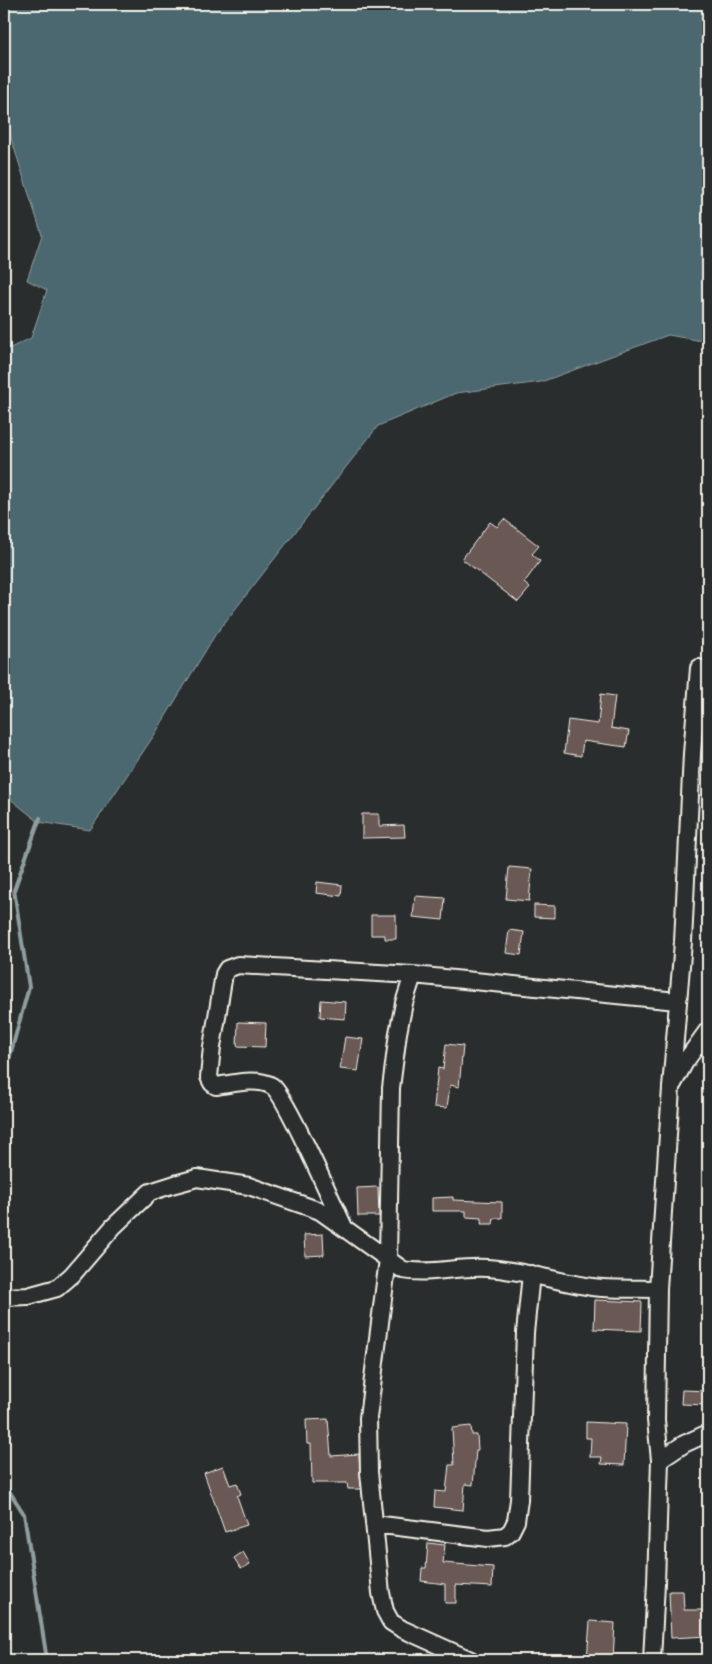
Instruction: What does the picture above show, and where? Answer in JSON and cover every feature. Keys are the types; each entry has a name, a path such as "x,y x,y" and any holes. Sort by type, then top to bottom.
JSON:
{"street":[{"path":"652,1660 660,1460 656,1420 658,1289 677,1001 683,942 689,798 699,668"},
{"path":"344,1227 289,1110 274,1087 256,1082 216,1086 209,1077 224,974 227,969 238,965 413,975 677,1001"},
{"path":"413,975 404,1003 398,1033 391,1088 388,1259 368,1418 369,1472 381,1592 385,1611 391,1622 402,1629 470,1660"},
{"path":"671,1088 685,1062 708,1030"},
{"path":"4,1297 28,1296 57,1288 72,1275 113,1227 150,1192 197,1178 249,1186 320,1211 403,1270 419,1273 485,1268 531,1274 594,1288 658,1289"},
{"path":"374,1524 488,1538 505,1536 511,1531 516,1521 519,1500 523,1367 531,1274"},
{"path":"660,1460 684,1444 708,1433"}],"water":[{"path":"4,4 708,4 708,342 668,335 541,382 456,393 378,426 215,635 155,734 90,830 39,822 4,794 4,351 31,338 47,290 27,280 42,235 4,116"}],"building":[{"path":"504,519 539,546 532,554 540,561 524,583 530,588 518,602 462,559 490,522 497,527"},
{"path":"601,694 615,696 611,728 629,731 626,747 583,741 581,756 564,753 568,720 598,724"},
{"path":"362,814 379,814 379,826 404,825 405,837 362,838"},
{"path":"509,867 532,869 529,901 506,899"},
{"path":"317,882 342,885 341,896 316,893"},
{"path":"415,896 445,898 443,920 413,917"},
{"path":"534,905 555,906 555,918 534,917"},
{"path":"371,915 396,915 396,939 385,939 385,935 371,935"},
{"path":"509,930 524,932 521,955 506,953"},
{"path":"321,1000 346,1002 345,1019 320,1017"},
{"path":"238,1022 266,1023 265,1047 237,1046"},
{"path":"345,1037 363,1039 358,1071 340,1069"},
{"path":"446,1044 463,1046 459,1087 450,1085 447,1108 434,1107 438,1068 443,1069"},
{"path":"378,1187 379,1216 358,1216 357,1188"},
{"path":"453,1197 453,1200 502,1202 502,1218 494,1218 493,1224 481,1224 482,1218 466,1217 466,1211 432,1211 432,1198"},
{"path":"323,1234 324,1255 305,1256 304,1235"},
{"path":"595,1300 642,1302 641,1331 594,1329"},
{"path":"682,1390 708,1391 707,1405 681,1404"},
{"path":"328,1419 331,1456 359,1454 361,1489 348,1489 347,1483 312,1483 311,1444 307,1444 306,1420"},
{"path":"586,1422 626,1424 624,1465 601,1464 602,1457 590,1457 591,1438 586,1438"},
{"path":"471,1426 472,1435 477,1435 478,1450 476,1450 473,1485 465,1484 463,1510 434,1507 435,1491 446,1492 449,1465 454,1465 452,1428"},
{"path":"223,1466 230,1485 237,1483 241,1494 237,1496 247,1525 225,1532 204,1473"},
{"path":"428,1543 445,1545 443,1563 493,1567 492,1587 456,1585 456,1603 445,1603 445,1584 421,1581 422,1568 426,1568"},
{"path":"243,1552 250,1564 241,1569 234,1558"},
{"path":"669,1591 683,1591 684,1610 708,1610 708,1636 671,1638"},
{"path":"590,1621 615,1623 613,1660 587,1660"}],"waterway":[{"path":"4,1077 29,987 14,890 40,818"},
{"path":"4,1483 24,1514 47,1660"}]}
